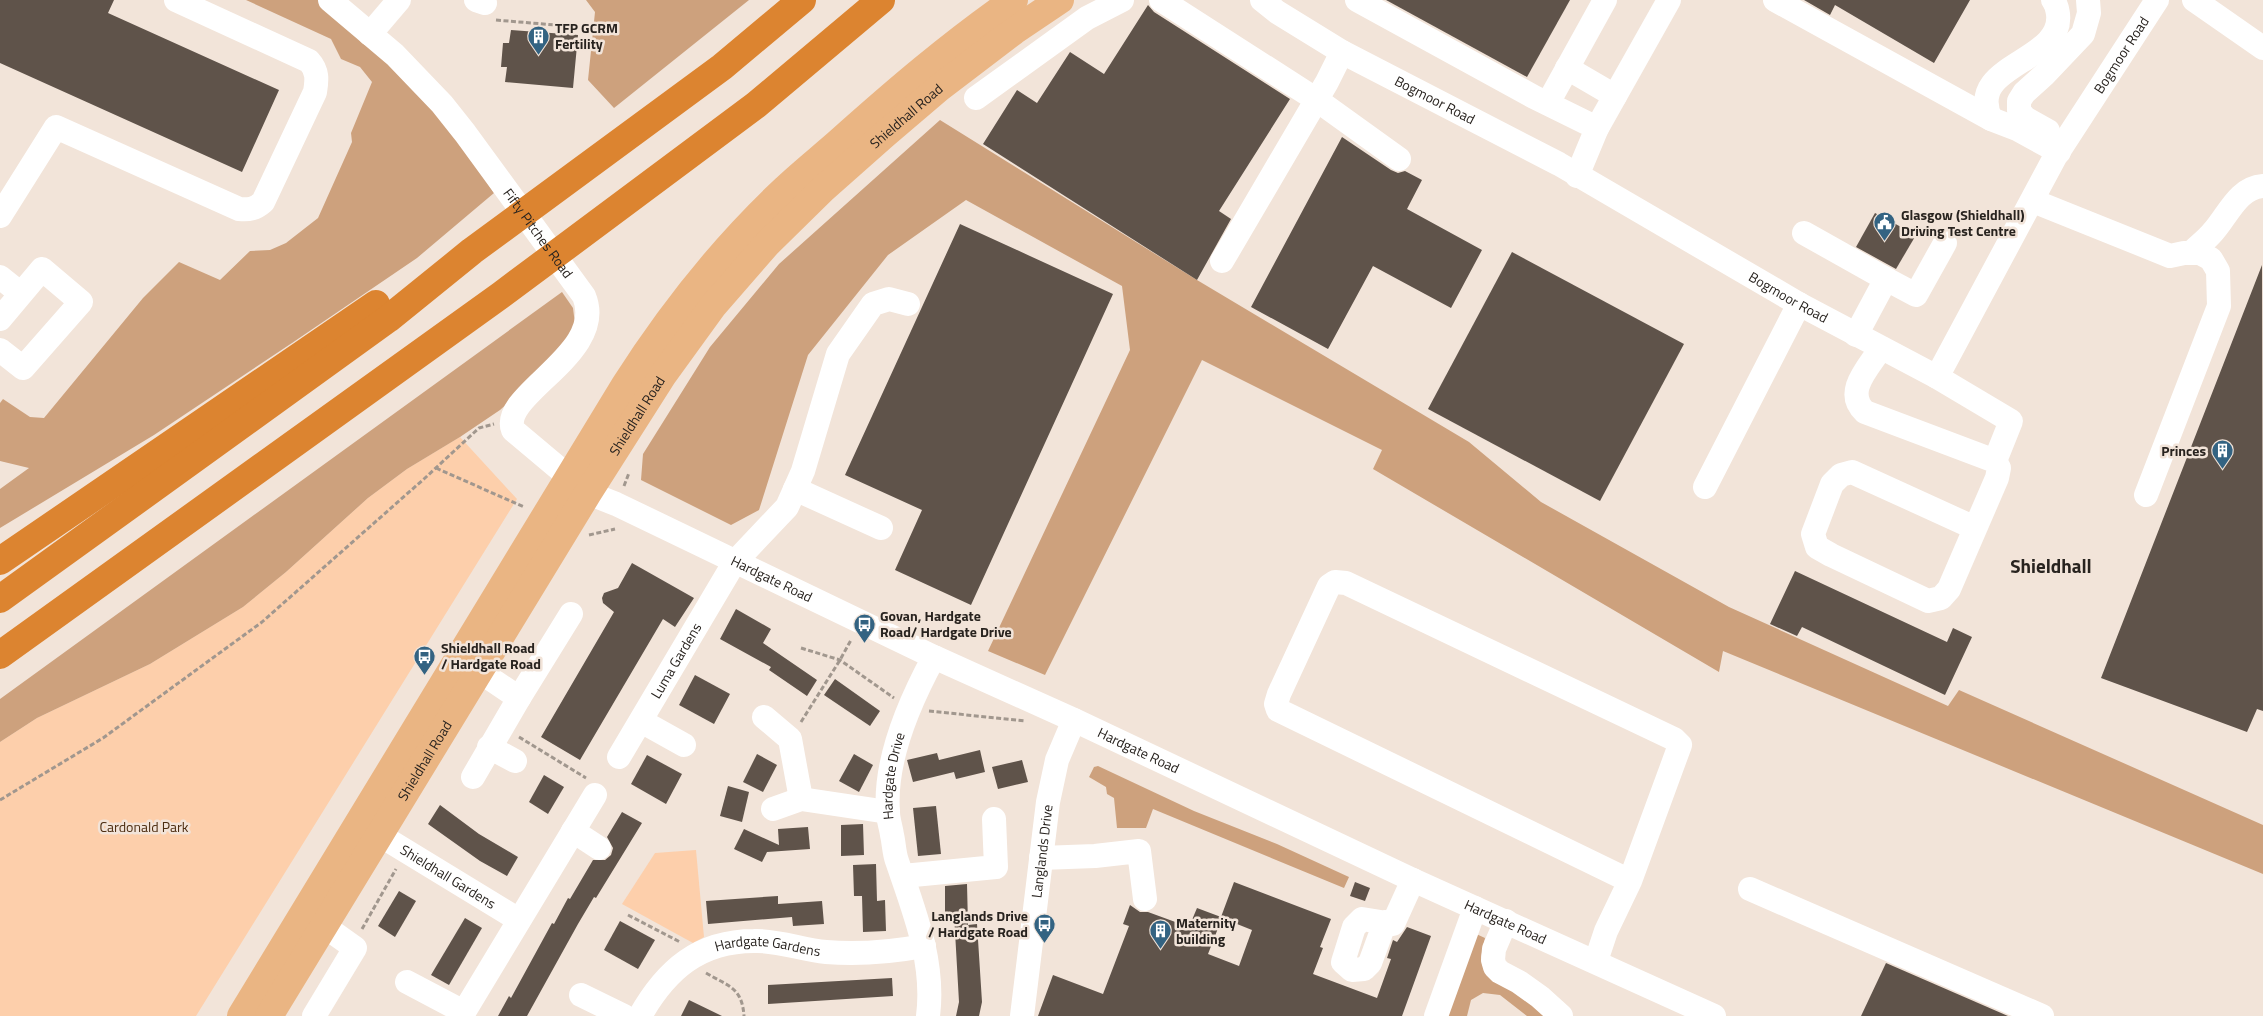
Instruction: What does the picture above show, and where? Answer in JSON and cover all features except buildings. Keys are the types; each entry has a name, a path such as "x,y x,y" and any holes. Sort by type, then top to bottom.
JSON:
{"highway":[{"path":"0,599 388,318 472,251 722,67 802,0"},
{"path":"0,656 501,295 756,104 881,0"},
{"path":"0,562 377,304 472,251"}],"main road":[{"name":"Shieldhall Road","path":"849,150 954,42 1014,0"},
{"name":"Shieldhall Road","path":"241,1016 378,834 479,671 653,340 682,301 750,224 786,188 849,150 940,88 1014,31 1060,0"},
{"name":"Shieldhall Road","path":"269,1016 314,919 578,485"}],"street":[{"path":"0,216 56,127 239,209 249,210 258,207 263,202 315,92 318,79 314,67 309,61 176,0"},
{"name":"Fifty Pitches Road","path":"330,0 416,76 465,133 588,304 584,334 566,357 522,403 512,419"},
{"path":"370,34 399,0"},
{"path":"976,98 1087,18 1122,0"},
{"path":"1161,0 1316,100 1399,159"},
{"path":"1358,0 1597,128"},
{"path":"1548,103 1605,0"},
{"path":"1577,176 1597,128 1669,0"},
{"path":"1775,0 1991,119 2063,146"},
{"path":"1991,119 1986,109 1986,97 1989,87 1996,79 2028,58 2054,34 2059,21 2057,4 2053,0"},
{"path":"2063,146 2025,118 2019,110 2019,101 2024,93 2045,74 2082,34 2089,13 2088,0"},
{"name":"Bogmoor Road","path":"1275,4 1342,52 1577,176 1799,304 1937,377 2063,146 2157,0"},
{"path":"2194,0 2263,48"},
{"path":"1222,262 1342,52"},
{"path":"1567,68 1615,96"},
{"path":"2192,252 2213,232 2237,199 2257,187 2263,186"},
{"path":"2033,201 2170,256 2200,252 2211,258 2218,271 2219,306 2146,495"},
{"path":"1804,233 1916,295 1945,243"},
{"path":"0,319 42,269 81,302 23,368 0,350"},
{"path":"0,277 20,293"},
{"path":"1856,335 1886,279"},
{"name":"Luma Gardens","path":"619,757 734,563 787,507 803,471 838,354 874,304 889,299 908,304"},
{"path":"1705,487 1799,304"},
{"path":"1881,348 1858,385 1855,392 1857,404 1865,412 1995,462 1999,468 1997,478 1949,589 1941,598 1928,602 1817,547 1813,534 1832,484 1841,475 1852,472 1975,528"},
{"path":"1937,377 2011,421 1995,462"},
{"path":"512,419 513,430 578,485"},
{"name":"Hardgate Road","path":"578,485 860,623 1074,720 1414,880 1714,1016"},
{"path":"795,489 881,528"},
{"path":"1596,961 1606,932 1630,881 1680,746 1674,739 1346,583 1335,582 1329,586 1279,694 1276,704 1278,710 1630,881"},
{"path":"473,777 501,726 571,614"},
{"name":"Hardgate Drive","path":"928,1016 928,986 924,946 896,859 888,812 890,774 897,743 934,657"},
{"path":"479,671 519,698"},
{"path":"764,717 790,739 801,798"},
{"name":"Langlands Drive","path":"1024,1016 1048,802 1057,760 1074,720"},
{"path":"640,721 684,745"},
{"path":"489,747 515,761"},
{"path":"408,982 464,1012 573,831 594,789"},
{"path":"773,808 801,798 888,812"},
{"path":"903,876 996,867 994,819"},
{"path":"573,831 599,848"},
{"name":"Shieldhall Gardens","path":"378,834 519,920"},
{"path":"1041,858 1094,856 1139,851 1145,899"},
{"path":"1385,922 1392,924 1414,880"},
{"path":"1750,889 2042,1016"},
{"path":"1436,1016 1475,908"},
{"path":"314,919 356,948 314,1016"},
{"path":"1506,921 1494,949 1493,960 1495,967 1540,997 1561,1016"},
{"name":"Hardgate Gardens","path":"640,1016 660,984 693,957 715,947 754,940 796,948 856,954 899,951 924,946"},
{"path":"581,995 624,1016"}],"path":[{"path":"485,8 567,26"},
{"path":"0,800 103,738 262,622 426,478 479,428 512,419"},
{"path":"616,504 632,464"},
{"path":"790,739 840,660 860,623"},
{"path":"501,726 594,789"},
{"path":"356,948 364,925 406,851"},
{"path":"628,914 693,957 738,992 743,1004 744,1016"}],"green space":[{"name":"Cardonald Park","path":"460,437 517,499 196,1016 0,1016 0,742 37,718 150,664 243,607 286,572 368,498 407,469"},
{"path":"696,850 704,937 693,943 622,904 655,853"}],"shaded area":[{"path":"246,0 318,0 371,44 437,106 494,193 417,258 292,343 154,435 0,528 0,489 29,468 0,461 0,403 3,399 30,417 44,418 143,298 179,262 220,280 250,251 270,250 286,243 318,218 352,142 351,133 372,82 360,67 341,59 331,39"},
{"path":"586,0 749,0 614,108 588,80 595,12"},
{"path":"940,120 1197,280 1469,442 1541,502 1729,607 1948,706 1959,690 2263,825 2263,874 1723,651 1719,672 1373,469 1382,450 1202,360 1045,675 988,651 1130,350 1122,286 966,200 888,255 808,355 759,510 731,525 641,480 643,454 710,347 779,264"},
{"path":"562,292 573,308 575,324 569,338 537,377 500,410 407,469 368,498 286,572 243,607 150,664 37,718 0,742 0,699"},
{"path":"1098,766 1194,811 1277,844 1349,877 1344,888 1153,809 1146,828 1117,828 1114,798 1107,794 1106,787 1089,777 1094,767"},
{"path":"1474,933 1485,938 1481,957 1483,967 1523,996 1544,1016 1527,1016 1500,995 1483,993 1471,1000 1467,1016 1445,1016"}],"place":[{"name":"TFP GCRM Fertility","path":"539,55"},
{"name":"Glasgow (Shieldhall) Driving Test Centre","path":"1885,242"},
{"name":"Princes","path":"2222,470"},
{"name":"Govan, Hardgate Road/ Hardgate Drive","path":"864,643"},
{"name":"Shieldhall Road / Hardgate Road","path":"425,675"},
{"name":"Langlands Drive / Hardgate Road","path":"1044,943"},
{"name":"Maternity building","path":"1160,950"}],"district":[{"name":"Shieldhall","path":"2051,566"}]}
